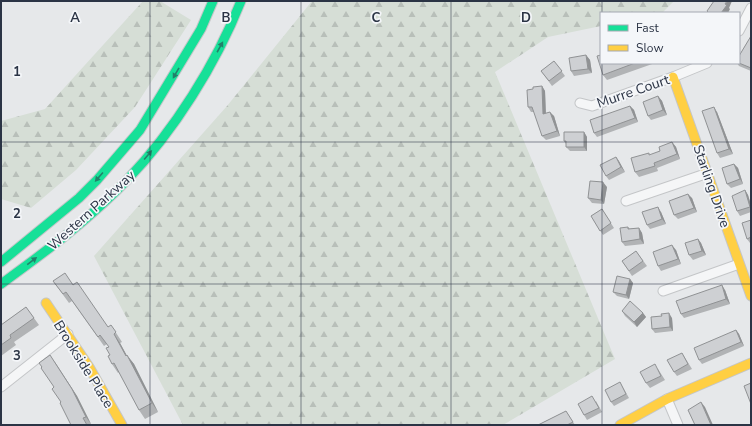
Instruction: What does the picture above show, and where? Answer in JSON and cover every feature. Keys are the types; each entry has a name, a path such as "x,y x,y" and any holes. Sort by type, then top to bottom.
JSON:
{"main road":[{"name":"Western Parkway","path":"1,262 79,198 97,180 140,130 168,87 201,29 213,1"},
{"name":"Western Parkway","path":"1,284 36,259 93,212 128,179 170,130 208,69 226,35 241,1"},
{"name":"Starling Drive","path":"674,77 751,296"},
{"name":"Brookside Place","path":"46,303 89,367 122,425"},
{"path":"620,425 667,400 751,363"}],"street":[{"path":"740,29 751,8"},
{"name":"Murre Court","path":"580,103 592,106 674,77 705,64"},
{"path":"626,201 708,172"},
{"path":"663,291 739,264"},
{"path":"1,387 68,334"},
{"path":"667,400 678,425"}],"green space":[{"path":"143,1 160,1 191,20 135,107 76,170 31,208 1,199 1,121 45,109"},
{"path":"312,1 674,1 663,12 600,12 600,26 548,37 495,72 615,359 503,425 183,425 94,256 227,106"}],"building":[{"path":"714,1 727,1 725,4 727,5 722,12 707,11"},
{"path":"751,36 751,68 740,63 740,54"},
{"path":"586,55 588,69 571,71 569,58"},
{"path":"600,55 600,64 632,64 603,75 597,56"},
{"path":"554,61 562,71 549,81 541,71"},
{"path":"542,86 543,114 550,112 557,131 542,136 532,107 528,107 527,90 533,89 533,87"},
{"path":"658,96 663,110 648,116 643,102"},
{"path":"630,106 635,118 594,133 590,120"},
{"path":"714,107 729,149 717,153 702,111"},
{"path":"564,132 584,132 584,147 566,147"},
{"path":"672,142 677,154 654,163 655,166 635,172 631,158 649,153 649,155 660,151 659,147"},
{"path":"616,157 621,167 606,176 600,165"},
{"path":"734,164 740,179 727,184 722,168"},
{"path":"590,181 603,182 601,200 588,198"},
{"path":"745,190 750,207 737,211 732,196"},
{"path":"688,194 694,208 674,215 669,201"},
{"path":"658,207 662,219 647,225 642,212"},
{"path":"602,209 611,223 600,231 591,216"},
{"path":"751,220 751,237 747,239 742,223"},
{"path":"628,227 628,229 639,228 640,239 622,242 620,228"},
{"path":"698,239 702,251 689,255 685,243"},
{"path":"672,245 678,259 658,266 653,252"},
{"path":"636,251 643,261 629,271 622,261"},
{"path":"65,273 73,285 77,282 108,327 111,325 116,332 114,334 126,356 127,355 152,403 139,410 114,363 112,364 108,356 110,355 106,348 109,347 100,335 98,337 66,292 63,294 53,281"},
{"path":"617,276 630,279 626,295 613,292"},
{"path":"722,285 726,299 681,314 676,301"},
{"path":"630,301 643,313 634,322 622,311"},
{"path":"26,307 34,318 10,335 11,338 1,345 1,325"},
{"path":"669,313 670,327 652,329 651,317 662,316 661,314"},
{"path":"736,330 741,342 699,360 694,348"},
{"path":"682,353 688,364 674,372 667,360"},
{"path":"50,355 72,389 86,417 83,418 87,425 71,425 60,403 61,402 52,389 54,387 39,363"},
{"path":"655,364 661,376 646,383 640,372"},
{"path":"620,382 626,394 611,402 605,390"},
{"path":"751,383 751,404 744,386"},
{"path":"592,396 599,408 584,415 578,404"},
{"path":"701,402 711,425 695,425 688,410"},
{"path":"566,411 573,422 567,425 538,425"}],"traffic: fast":[{"path":"1,262 79,198 97,180 140,130 201,29 213,1"},
{"path":"1,284 82,222 113,194 144,161 161,140 192,96 219,49 241,1"}],"traffic: slow":[{"path":"673,77 751,296"},
{"path":"46,303 89,367 122,425"},
{"path":"620,425 667,399 751,363"}]}
